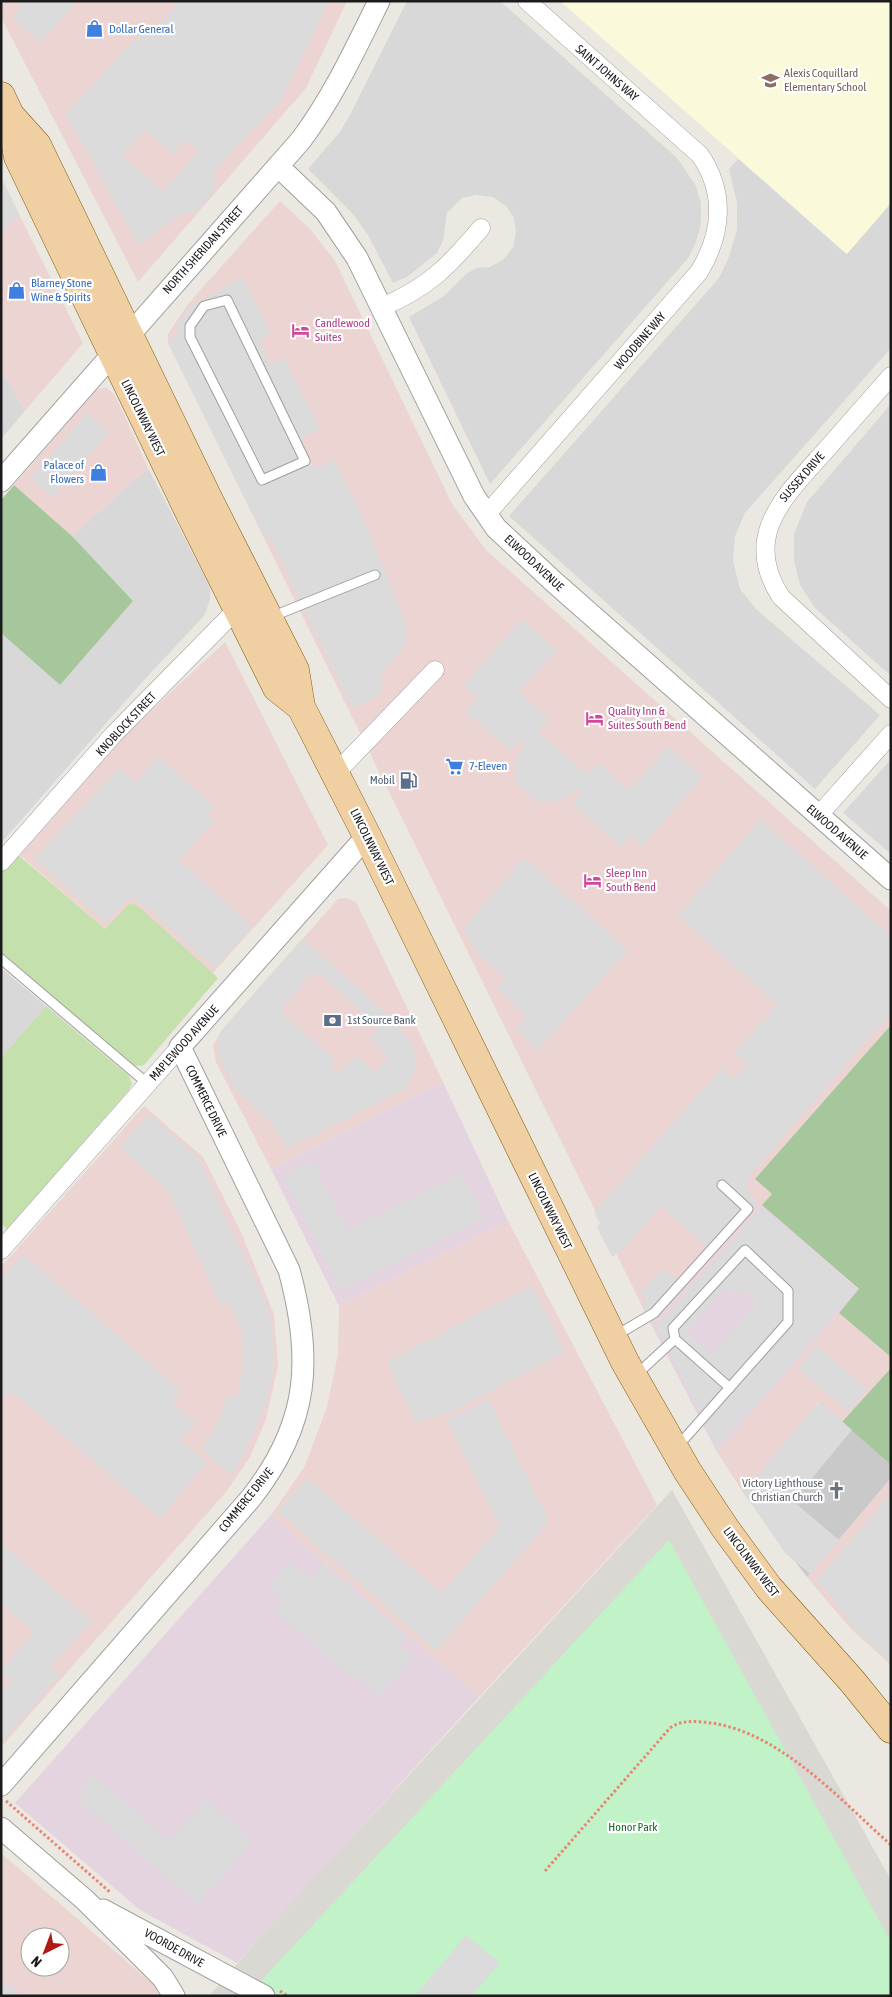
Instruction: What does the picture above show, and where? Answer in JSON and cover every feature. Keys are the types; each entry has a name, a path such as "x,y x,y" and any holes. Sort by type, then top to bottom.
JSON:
{"main road":[{"name":"LINCOLNWAY WEST","path":"4,113 18,157 121,344 246,599 277,688 301,707"},
{"name":"LINCOLNWAY WEST","path":"246,599 269,618 295,670 301,707 367,836 612,1338 675,1449 725,1528 769,1588 852,1681 891,1729"},
{"name":"LINCOLNWAY WEST","path":"852,1681 891,1706"}],"street":[{"name":"NORTH SHERIDAN STREET","path":"1,481 279,167 323,110 379,1"},
{"name":"SAINT JOHNS WAY","path":"527,1 688,144"},
{"name":"WOODBINE WAY","path":"486,515 699,272 709,256 717,228 718,200 709,169 688,144"},
{"name":"ELWOOD AVENUE","path":"279,167 326,212 343,234 382,307 474,496 496,528 554,582 891,879"},
{"path":"382,307 433,280 455,259 481,228"},
{"name":"SUSSEX DRIVE","path":"891,376 783,498 769,525 765,543 765,562 770,577 782,597 891,699"},
{"name":"KNOBLOCK STREET","path":"1,862 113,735 246,599"},
{"path":"336,774 435,670"},
{"path":"818,816 891,734"},
{"name":"MAPLEWOOD AVENUE","path":"1,1250 367,836"},
{"name":"COMMERCE DRIVE","path":"1,1785 251,1498 270,1473 285,1443 295,1416 301,1389 304,1361 303,1333 289,1270 180,1047"},
{"name":"VOORDE DRIVE","path":"1,1828 86,1900 163,1978 174,1996"},
{"name":"VOORDE DRIVE","path":"86,1900 269,1992"}],"lane":[{"path":"227,300 305,461 262,480 190,337 190,326 204,306 227,300"},
{"path":"269,618 375,575"},
{"path":"1,959 148,1084"},
{"path":"612,1338 654,1313 748,1209 722,1185"},
{"path":"675,1449 730,1388 788,1322 788,1291 745,1250 673,1328 675,1339 730,1388"},
{"path":"634,1377 675,1339"}],"path":[{"path":"545,1871 670,1728 678,1722 709,1722 724,1725 772,1746 808,1771 891,1845"},
{"path":"13,1808 113,1894"},
{"path":"269,1992 288,1996"}],"shaded area":[{"path":"1,1 347,1 306,88 138,282 1,17"},
{"path":"15,1 77,1 40,43 12,17 20,8"},
{"path":"180,1 329,1 281,100 215,169 214,192 195,214 182,214 138,245 66,114 139,34 165,19","holes":["145,130 172,154 186,140 199,151 163,191 122,155"]},
{"path":"407,1 500,1 677,158 696,186 701,203 701,223 696,242 689,257 490,484 409,317 444,296 466,274 476,268 490,267 504,259 513,247 516,231 514,218 507,207 493,197 476,195 462,198 447,213 443,241 437,253 407,277 393,283 368,235 353,214 308,169 339,133 350,115"},
{"name":"Alexis Coquillard Elementary School","path":"560,1 891,1 891,203 847,254"},
{"path":"738,159 846,254 891,203 891,348 745,513 735,536 733,561 740,589 757,610 880,715 815,789 509,516 719,278 729,257 737,229 737,203 729,169"},
{"path":"1,178 83,343 25,411 1,368"},
{"path":"4,183 19,214 1,235 1,186"},
{"path":"280,201 310,229 335,261 452,504 486,550 891,911 891,1025 755,1179 772,1194 653,1328 168,343 168,334 188,304"},
{"path":"242,277 271,334 260,342 270,362 272,364 284,358 320,428 300,440 314,467 318,468 334,460 355,499 403,615 408,639 382,674 381,694 352,708 270,538 266,539 168,343 178,333 176,326 190,307"},
{"path":"1,368 25,411 1,439"},
{"path":"106,387 115,395 148,468 72,536 14,485 96,390"},
{"path":"891,404 891,676 815,608 800,585 794,560 794,534 807,502"},
{"path":"88,413 109,432 53,497 30,478"},
{"path":"148,468 210,587 210,600 204,616 143,681 1,843 1,633 60,685 133,601 72,536"},
{"path":"14,485 72,536 133,601 60,685 1,633 1,500"},
{"path":"522,619 557,650 518,692 549,719 539,730 541,734 586,773 598,763 629,790 668,746 703,777 642,846 631,836 621,847 572,804 581,793 577,789 570,796 557,802 538,802 516,783 514,767 524,743 520,740 510,751 466,711 477,699 464,684"},
{"path":"225,642 328,845 212,974 138,906 130,903 105,929 20,855 129,731"},
{"path":"158,756 215,807 208,816 214,821 179,860 252,926 215,968 140,901 129,898 106,923 34,859 119,768 136,782"},
{"path":"891,759 891,854 843,813"},
{"path":"760,819 891,936 891,1013 751,1174 747,1186 749,1193 759,1203 652,1326 642,1307 646,1304 641,1292 663,1268 678,1280 707,1247 661,1206 624,1249 612,1257 597,1227 600,1223 594,1212 722,1068 734,1079 747,1064 734,1053 777,1005 678,916"},
{"path":"524,857 628,950 538,1050 515,1029 526,1016 497,989 505,978 482,958 462,930"},
{"path":"346,898 356,902 443,1082 271,1169 216,1062 213,1046 221,1031 338,899"},
{"path":"303,938 395,1022 412,1044 416,1056 415,1069 405,1089 287,1149 271,1123 235,1090 219,1057 218,1041 221,1031","holes":["313,973 321,975 378,1027 378,1030 370,1039 389,1057 375,1072 356,1056 335,1075 332,1072 335,1060 284,1015 283,1006"]},
{"path":"1,968 46,1006 1,1058"},
{"path":"891,1025 891,1357 839,1313 859,1289 762,1205 772,1194 755,1179"},
{"path":"443,1082 508,1221 339,1306 271,1169"},
{"path":"144,1106 203,1157 241,1232 274,1314 278,1366 266,1419 250,1457 226,1492 1,1747 1,1267"},
{"path":"149,1114 198,1158 269,1309 273,1336 274,1367 267,1401 244,1456 231,1475 200,1448 213,1433 228,1396 234,1398 238,1395 243,1366 242,1333 232,1305 228,1304 222,1307 167,1189 120,1148"},
{"path":"312,1161 347,1230 461,1174 485,1218 339,1290 284,1176"},
{"path":"762,1205 859,1290 717,1452 653,1328"},
{"path":"762,1208 856,1290 717,1448 657,1326","holes":["726,1287 735,1295 741,1289 757,1304 711,1355 686,1332"]},
{"path":"508,1221 657,1505 479,1697 271,1515 305,1466 327,1407 338,1354 339,1306"},
{"path":"23,1254 182,1391 172,1403 196,1423 181,1440 207,1462 160,1518 15,1394 9,1394 1,1399 1,1279"},
{"path":"532,1285 565,1352 449,1413 416,1422 387,1362"},
{"path":"839,1313 891,1357 891,1368 842,1422 819,1402 743,1492 717,1452"},
{"path":"817,1346 867,1389 848,1412 798,1368"},
{"path":"891,1368 891,1465 842,1422"},
{"path":"488,1399 549,1521 436,1651 278,1511 307,1478 440,1592 444,1591 500,1526 447,1420"},
{"path":"820,1402 891,1465 891,1478 807,1577 743,1492"},
{"path":"820,1402 852,1430 793,1501 839,1540 810,1574 786,1554 743,1492"},
{"path":"891,1478 891,1665 851,1629 807,1577"},
{"name":"Honor Park","path":"672,1490 891,1880 891,1996 209,1996 279,1916"},
{"path":"891,1494 891,1663 852,1627 828,1592 816,1581"},
{"path":"271,1515 479,1697 237,1963 140,1910 15,1803"},
{"path":"1,1543 92,1622 50,1666 60,1675 1,1743 1,1692 11,1681 1,1670 34,1632 1,1603"},
{"path":"289,1562 311,1579 324,1564 407,1637 400,1645 414,1657 379,1696 355,1675 352,1678 275,1611 283,1600 268,1586"},
{"path":"92,1774 170,1841 206,1800 253,1841 198,1904 79,1801 82,1785"},
{"path":"1,1853 155,1986 159,1996 1,1996"},
{"path":"466,1935 500,1963 472,1996 415,1996"},
{"path":"1,1978 22,1996 1,1996"}],"green space":[{"path":"17,854 105,929 130,903 138,906 218,978 144,1065 136,1066 127,1063 1,954 1,871"},
{"path":"46,1006 129,1076 132,1084 128,1091 7,1229 1,1223 1,1058"},
{"name":"Honor Park","path":"669,1540 891,1942 891,1996 278,1996 261,1981"}],"place":[{"name":"Dollar General","path":"95,29"},
{"name":"Alexis Coquillard Elementary School","path":"770,80"},
{"name":"Blarney Stone Wine & Spirits","path":"17,290"},
{"name":"Candlewood Suites","path":"301,330"},
{"name":"Palace of Flowers","path":"98,472"},
{"name":"Quality Inn & Suites South Bend","path":"594,718"},
{"name":"7-Eleven","path":"455,766"},
{"name":"Mobil","path":"409,780"},
{"name":"Sleep Inn South Bend","path":"592,880"},
{"name":"1st Source Bank","path":"333,1020"},
{"name":"Victory Lighthouse Christian Church","path":"837,1490"}]}
